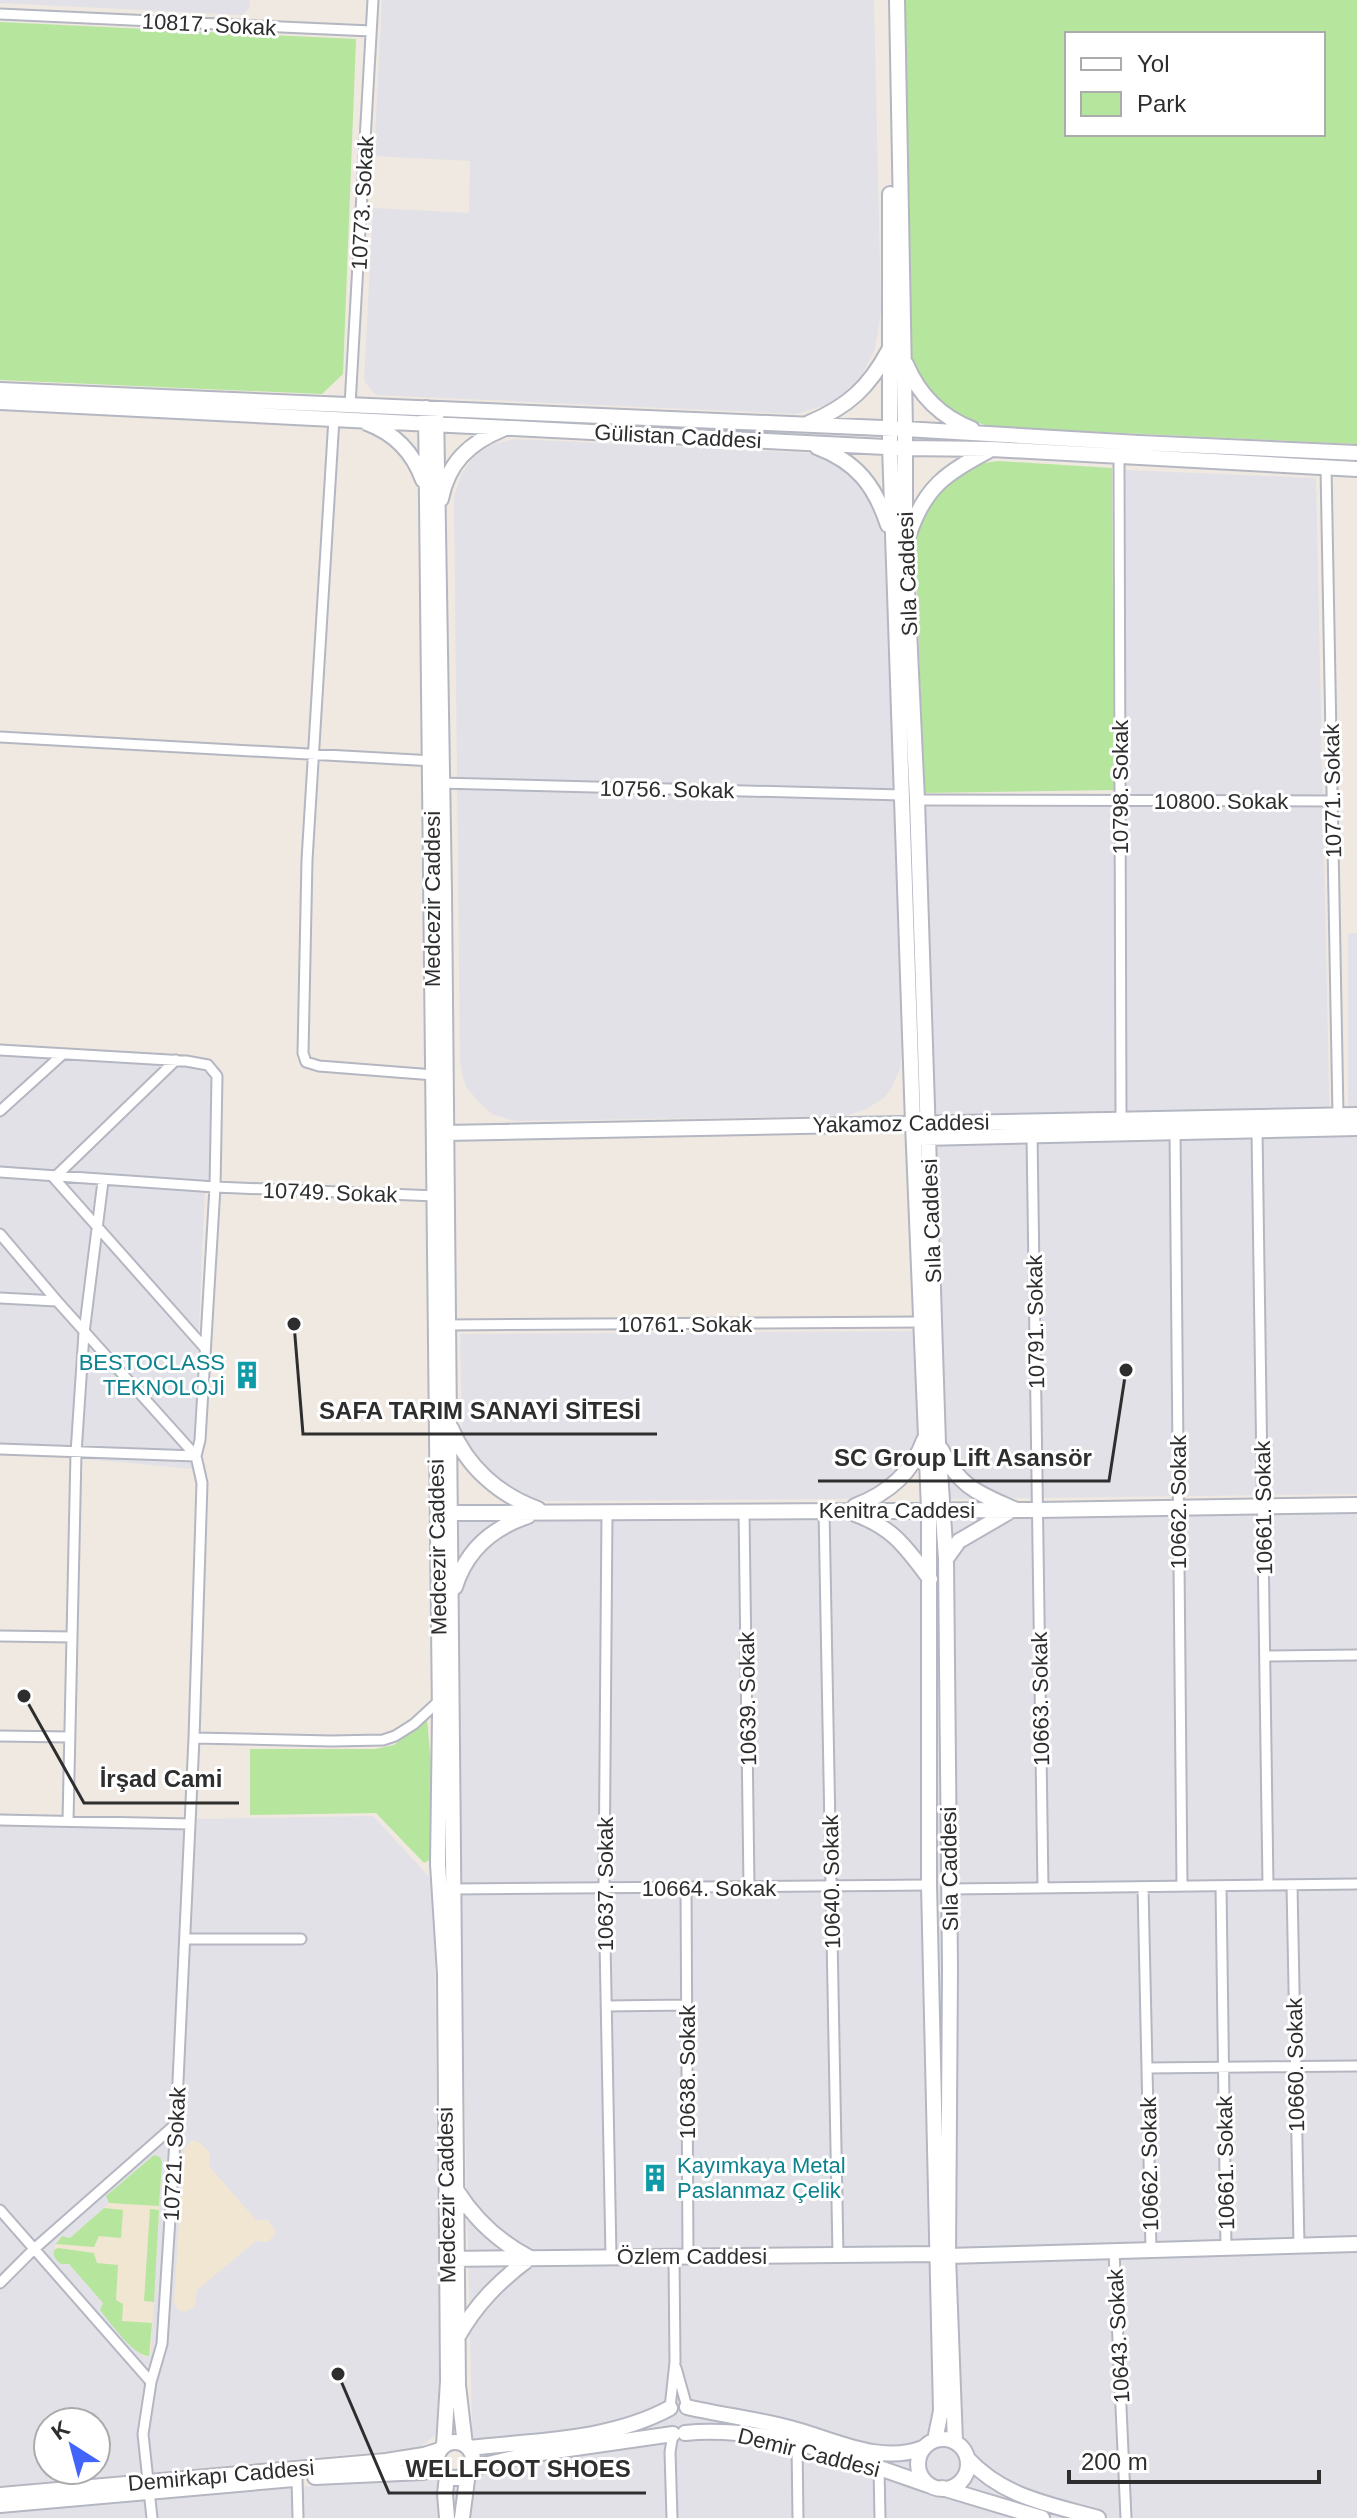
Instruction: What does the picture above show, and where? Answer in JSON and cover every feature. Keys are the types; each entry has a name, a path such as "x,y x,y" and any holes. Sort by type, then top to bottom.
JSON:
{"street":[{"name":"10773. Sokak","path":"352,412 373,0"},
{"name":"Sıla Caddesi","path":"887,0 897,350"},
{"name":"Sıla Caddesi","path":"897,0 899,544 932,1440 936,1509 946,1559 950,1969 943,2255 955,2442"},
{"name":"10817. Sokak","path":"0,14 371,31"},
{"path":"806,424 848,403 897,350 935,408 990,441 942,478 899,544"},
{"name":"Gülistan Caddesi","path":"0,390 352,412 430,424 898,447 990,441 1357,453"},
{"name":"Gülistan Caddesi","path":"0,402 334,418 352,412 431,409 898,428 1119,456 1357,469"},
{"name":"Medcezir Caddesi","path":"431,409 426,489 446,1133 440,1196 444,1513 438,1864 447,1890 456,2190 451,2259 458,2399 467,2446"},
{"path":"352,412 400,442 418,468 426,489"},
{"path":"334,418 307,875 303,1053 306,1062 319,1066 434,1075"},
{"name":"Medcezir Caddesi","path":"430,424 437,519 436,760"},
{"path":"437,519 442,491 455,463 479,440 507,428"},
{"path":"805,442 832,452 869,483 899,544"},
{"name":"10798. Sokak","path":"1119,456 1121,1119"},
{"name":"10771. Sokak","path":"1326,467 1338,1115"},
{"path":"0,737 313,756 436,760"},
{"name":"Medcezir Caddesi","path":"437,783 434,1075 447,1325 449,1423 444,1513 451,1599 445,1974 451,2259 448,2381 442,2448"},
{"name":"10756. Sokak","path":"437,783 909,797"},
{"name":"10800. Sokak","path":"909,797 1333,801"},
{"name":"10721. Sokak","path":"0,1050 176,1060 208,1065 217,1076 215,1187 200,1440 196,1456 202,1483 176,2124 162,2344 151,2382 143,2434 152,2518"},
{"path":"0,1111 63,1054"},
{"path":"176,1060 54,1178 204,1347"},
{"name":"Yakamoz Caddesi","path":"921,1138 1032,1135 1357,1115"},
{"name":"Yakamoz Caddesi","path":"446,1133 1121,1119 1257,1131 1357,1128"},
{"name":"10662. Sokak","path":"1175,1125 1182,1886"},
{"name":"10661. Sokak","path":"1257,1131 1268,1885"},
{"name":"10791. Sokak","path":"1032,1135 1038,1510"},
{"path":"921,1138 923,1322 932,1440 972,1491 1014,1509"},
{"name":"10749. Sokak","path":"0,1172 103,1181 440,1196"},
{"path":"68,1821 76,1453 84,1333 103,1181"},
{"path":"0,1234 84,1333 196,1456"},
{"path":"0,1298 57,1301"},
{"name":"10761. Sokak","path":"447,1325 923,1322"},
{"path":"449,1423 463,1452 488,1480 520,1502 546,1512"},
{"path":"845,1510 878,1496 900,1479 932,1440"},
{"path":"0,1449 196,1456"},
{"name":"Kenitra Caddesi","path":"444,1513 1357,1505"},
{"path":"936,1509 930,1579 929,1885 943,2255 941,2411 929,2444 918,2460 918,2469 924,2480 936,2487 952,2486 967,2469 967,2458"},
{"path":"946,1559 959,1541 1014,1509"},
{"name":"10640. Sokak","path":"824,1510 838,2255"},
{"path":"845,1510 881,1524 906,1548 930,1579"},
{"name":"10663. Sokak","path":"1038,1510 1043,1888"},
{"name":"10639. Sokak","path":"744,1511 749,1887"},
{"path":"451,1599 464,1563 480,1544 513,1521 546,1512"},
{"name":"10637. Sokak","path":"607,1512 604,1888 611,2257"},
{"path":"0,1636 72,1637"},
{"path":"1265,1656 1357,1655"},
{"path":"194,1738 383,1740 414,1724 440,1700"},
{"path":"0,1736 70,1737"},
{"path":"0,1820 190,1824"},
{"path":"948,1889 1357,1884"},
{"name":"10664. Sokak","path":"447,1890 929,1885"},
{"name":"10660. Sokak","path":"1292,1885 1299,2245"},
{"name":"10661. Sokak","path":"1221,1886 1226,2248"},
{"name":"10662. Sokak","path":"1143,1887 1151,2250"},
{"name":"10638. Sokak","path":"670,2408 681,2257 686,1888"},
{"path":"185,1939 301,1939"},
{"path":"607,2006 686,2005"},
{"path":"1147,2068 1357,2066"},
{"path":"0,2283 34,2249 176,2124"},
{"path":"456,2190 488,2230 530,2258 492,2289 457,2338"},
{"path":"0,2210 151,2382"},
{"name":"Özlem Caddesi","path":"451,2259 943,2255 1357,2244"},
{"name":"10643. Sokak","path":"1114,2251 1126,2518"},
{"name":"10638. Sokak","path":"675,2362 687,2407"},
{"path":"443,2472 460,2477 470,2470 527,2455 679,2434 691,2428 694,2421 687,2407 676,2405 623,2428 528,2442 467,2446 455,2442 442,2448 437,2459 443,2472 447,2518"},
{"name":"Demir Caddesi","path":"687,2407 790,2428 874,2453 904,2454 929,2444"},
{"path":"670,2408 664,2422 668,2430 679,2434"},
{"name":"Demir Caddesi","path":"679,2434 733,2432 797,2444 1042,2518"},
{"path":"672,2518 670,2452 679,2434"},
{"path":"929,2444 943,2439 955,2442 988,2478 1012,2492 1098,2518"},
{"path":"797,2444 798,2518"},
{"path":"462,2518 473,2458 467,2446"},
{"name":"Demirkapı Caddesi","path":"0,2505 386,2461 424,2455 442,2448"},
{"path":"879,2468 880,2518"},
{"name":"Demirkapı Caddesi","path":"0,2495 443,2472"},
{"path":"297,2478 298,2518"}],"shaded area":[{"path":"0,0 250,0 249,9 242,15 0,3"},
{"path":"382,0 874,0 881,311 875,349 861,377 829,404 796,414 376,395 364,381 373,208 469,213 470,161 374,156"},
{"path":"514,439 809,453 831,461 850,474 868,493 880,519 886,548 902,1047 900,1068 892,1087 885,1097 866,1109 846,1116 515,1121 492,1114 467,1088 460,1060 454,497 461,475 473,457 493,444"},
{"path":"1126,470 1316,478 1330,1133 1357,1133 1357,1494 949,1499 923,807 1126,807"},
{"path":"1348,933 1357,933 1357,1106 1348,1106"},
{"path":"0,1044 191,1057 221,1069 216,1185 205,1185 193,1469 0,1451"},
{"path":"916,1331 918,1437 891,1478 871,1492 857,1497 546,1501 522,1495 491,1474 475,1457 462,1430 460,1334"},
{"path":"1357,1509 1357,2518 0,2518 0,2513 473,2472 452,1521"},
{"path":"373,1816 434,1882 440,2419 435,2435 422,2446 400,2450 112,2476 112,2406 32,2406 32,2483 0,2486 0,1826 196,1829 197,1819"},
{"path":"192,2140 210,2153 209,2166 256,2220 268,2220 275,2231 267,2242 256,2241 197,2290 195,2306 185,2312 178,2310 174,2302 184,2149"},
{"path":"154,2155 160,2157 162,2162 151,2351 149,2356 144,2357 100,2310 103,2303 69,2264 57,2261 54,2250 59,2238 70,2238 109,2203 106,2196"}],"green space":[{"path":"903,0 1357,0 1357,444 994,427 966,418 941,403 921,382 910,354"},
{"path":"0,22 356,39 343,374 322,394 0,380"},
{"path":"998,461 1112,468 1114,790 924,793 915,536 928,508 945,485 967,469"},
{"path":"427,1719 432,1775 433,1858 424,1863 376,1813 250,1815 250,1749 375,1749 394,1745"},
{"path":"154,2155 160,2157 162,2162 159,2206 109,2203 106,2196"},
{"path":"104,2208 123,2210 121,2238 99,2236 94,2247 56,2244 62,2236 70,2238"},
{"path":"150,2209 159,2210 154,2302 144,2301"},
{"path":"54,2250 94,2253 97,2263 118,2265 116,2300 123,2304 122,2321 152,2323 149,2356 136,2351 123,2338 100,2310 103,2303 69,2264 56,2260"}],"place":[{"name":"SAFA TARIM SANAYİ SİTESİ","path":"294,1324"},
{"name":"SC Group Lift Asansör","path":"1126,1370"},
{"name":"BESTOCLASS TEKNOLOJİ","path":"247,1375"},
{"name":"İrşad Cami","path":"24,1696"},
{"name":"Kayımkaya Metal Paslanmaz Çelik","path":"655,2178"},
{"name":"WELLFOOT SHOES","path":"338,2374"}]}
